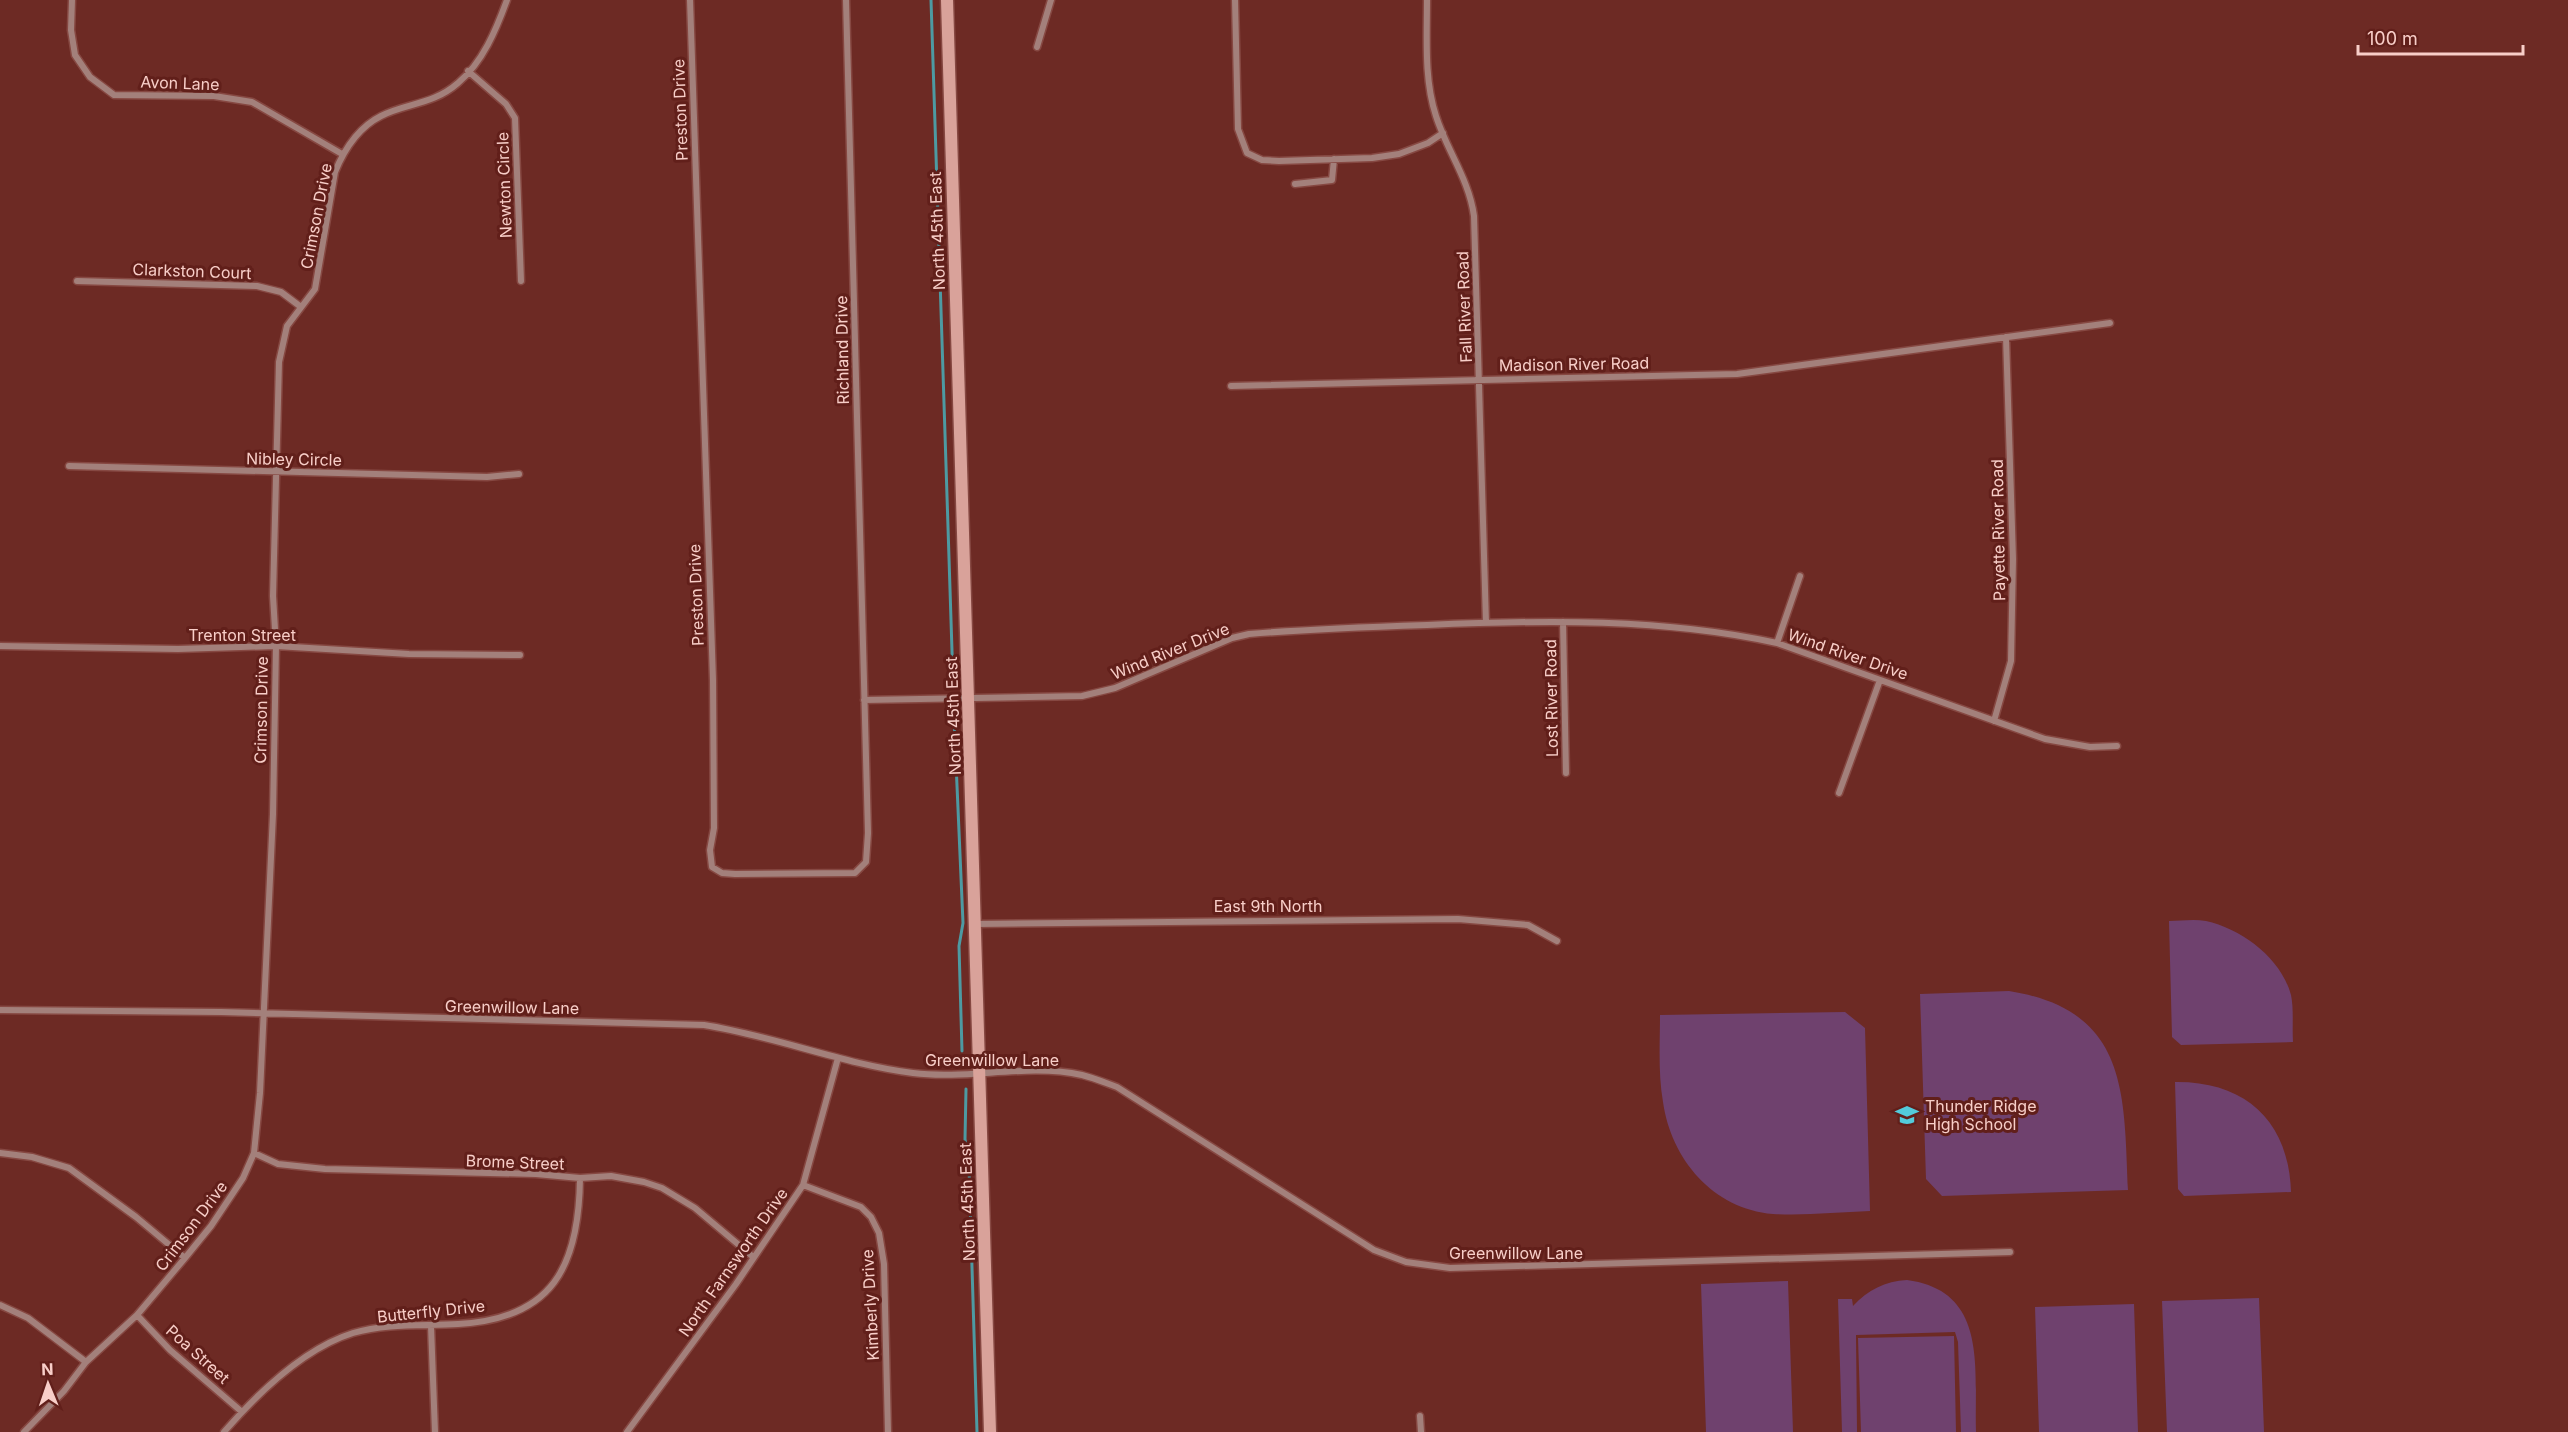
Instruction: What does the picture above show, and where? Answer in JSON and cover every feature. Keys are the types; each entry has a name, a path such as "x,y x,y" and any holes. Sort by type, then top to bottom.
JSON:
{"main road":[{"name":"North 45th East","path":"947,0 990,1432"}],"street":[{"name":"Avon Lane","path":"72,0 71,30 75,55 90,77 114,95 214,96 252,102 342,154"},
{"name":"Crimson Drive","path":"24,1432 64,1391 86,1362 137,1315 185,1258 211,1226 243,1178 254,1153 273,814 276,646 273,596 279,362 287,326 315,289 335,172 342,154 356,137 381,116 424,104 457,84 496,30 507,0"},
{"name":"Preston Drive","path":"690,0 713,680 714,828 710,850 712,867 723,873 735,874 855,873 866,862 864,700"},
{"name":"Richland Drive","path":"846,0 864,700"},
{"path":"1037,47 1051,0"},
{"path":"1235,0 1238,129 1246,153 1263,160 1334,159 1399,154 1428,143 1443,133"},
{"name":"Fall River Road","path":"1427,0 1430,96 1443,133 1467,184 1474,216 1486,622"},
{"name":"Newton Circle","path":"468,71 507,104 515,118 521,281"},
{"path":"1294,184 1332,180 1334,159"},
{"name":"Clarkston Court","path":"77,281 256,286 281,291 301,307"},
{"name":"Madison River Road","path":"1231,386 1737,374 2110,323"},
{"name":"Payette River Road","path":"1994,721 2011,661 2013,559 2006,337"},
{"name":"Nibley Circle","path":"69,466 488,477 519,474"},
{"path":"1777,643 1800,576"},
{"name":"Wind River Drive","path":"864,700 969,696 1030,698 1082,696 1115,688 1232,638 1249,634 1486,622 1563,622 1735,634 1777,643 1994,721 2066,744 2116,746"},
{"name":"Lost River Road","path":"1563,622 1566,773"},
{"name":"Trenton Street","path":"0,646 178,649 276,646 409,654 520,655"},
{"path":"1839,794 1880,680"},
{"name":"East 9th North","path":"976,924 1458,919 1528,925 1557,941"},
{"name":"Greenwillow Lane","path":"0,1010 220,1012 262,1016 704,1025 747,1031 871,1068 918,1074 1060,1073 1083,1075 1117,1087 1348,1237 1374,1251 1406,1262 1450,1268 1486,1269 2010,1252"},
{"name":"North Farnsworth Drive","path":"627,1432 736,1284 752,1256 803,1185 838,1058"},
{"path":"0,1153 32,1156 69,1168 136,1217 185,1258"},
{"name":"Brome Street","path":"254,1153 278,1164 325,1169 536,1174 580,1178 611,1176 644,1182 662,1188 695,1208 752,1256"},
{"name":"Butterfly Drive","path":"224,1432 242,1412 308,1355 324,1345 354,1333 403,1325 431,1326 486,1321 536,1302 551,1289 571,1252 575,1236 580,1178"},
{"name":"Kimberly Drive","path":"803,1185 861,1207 871,1217 879,1233 884,1264 888,1432"},
{"path":"0,1305 28,1318 86,1362"},
{"name":"Poa Street","path":"137,1315 170,1350 242,1412"},
{"path":"431,1326 435,1432"},
{"path":"1420,1416 1420,1432"}],"shaded area":[{"path":"2201,920 2220,925 2246,938 2269,957 2279,969 2291,995 2293,1042 2181,1045 2172,1037 2169,921"},
{"path":"2009,991 2048,1001 2077,1016 2098,1036 2112,1061 2120,1089 2128,1190 1942,1196 1926,1179 1920,994"},
{"path":"1845,1012 1865,1028 1870,1211 1773,1214 1751,1210 1714,1191 1698,1178 1686,1161 1675,1143 1668,1123 1660,1081 1660,1015"},
{"path":"2175,1082 2223,1089 2259,1110 2272,1126 2282,1145 2291,1192 2184,1196 2178,1189"},
{"path":"1907,1280 1933,1287 1952,1300 1964,1316 1972,1337 1975,1359 1976,1432 1961,1432 1958,1342 1955,1332 1856,1335 1857,1432 1842,1432 1838,1299 1852,1299 1853,1306 1877,1287"},
{"path":"1788,1281 1793,1432 1706,1432 1701,1284"},
{"path":"2259,1298 2264,1432 2167,1432 2162,1301"},
{"path":"2134,1304 2138,1432 2039,1432 2035,1307"},
{"path":"1954,1336 1956,1432 1861,1432 1858,1338"}],"waterway":[{"path":"931,0 953,682"},
{"path":"954,717 963,923 959,946 962,1051"},
{"path":"966,1089 965,1139 969,1168 977,1432"}],"place":[{"name":"Thunder Ridge High School","path":"1907,1115"}]}
